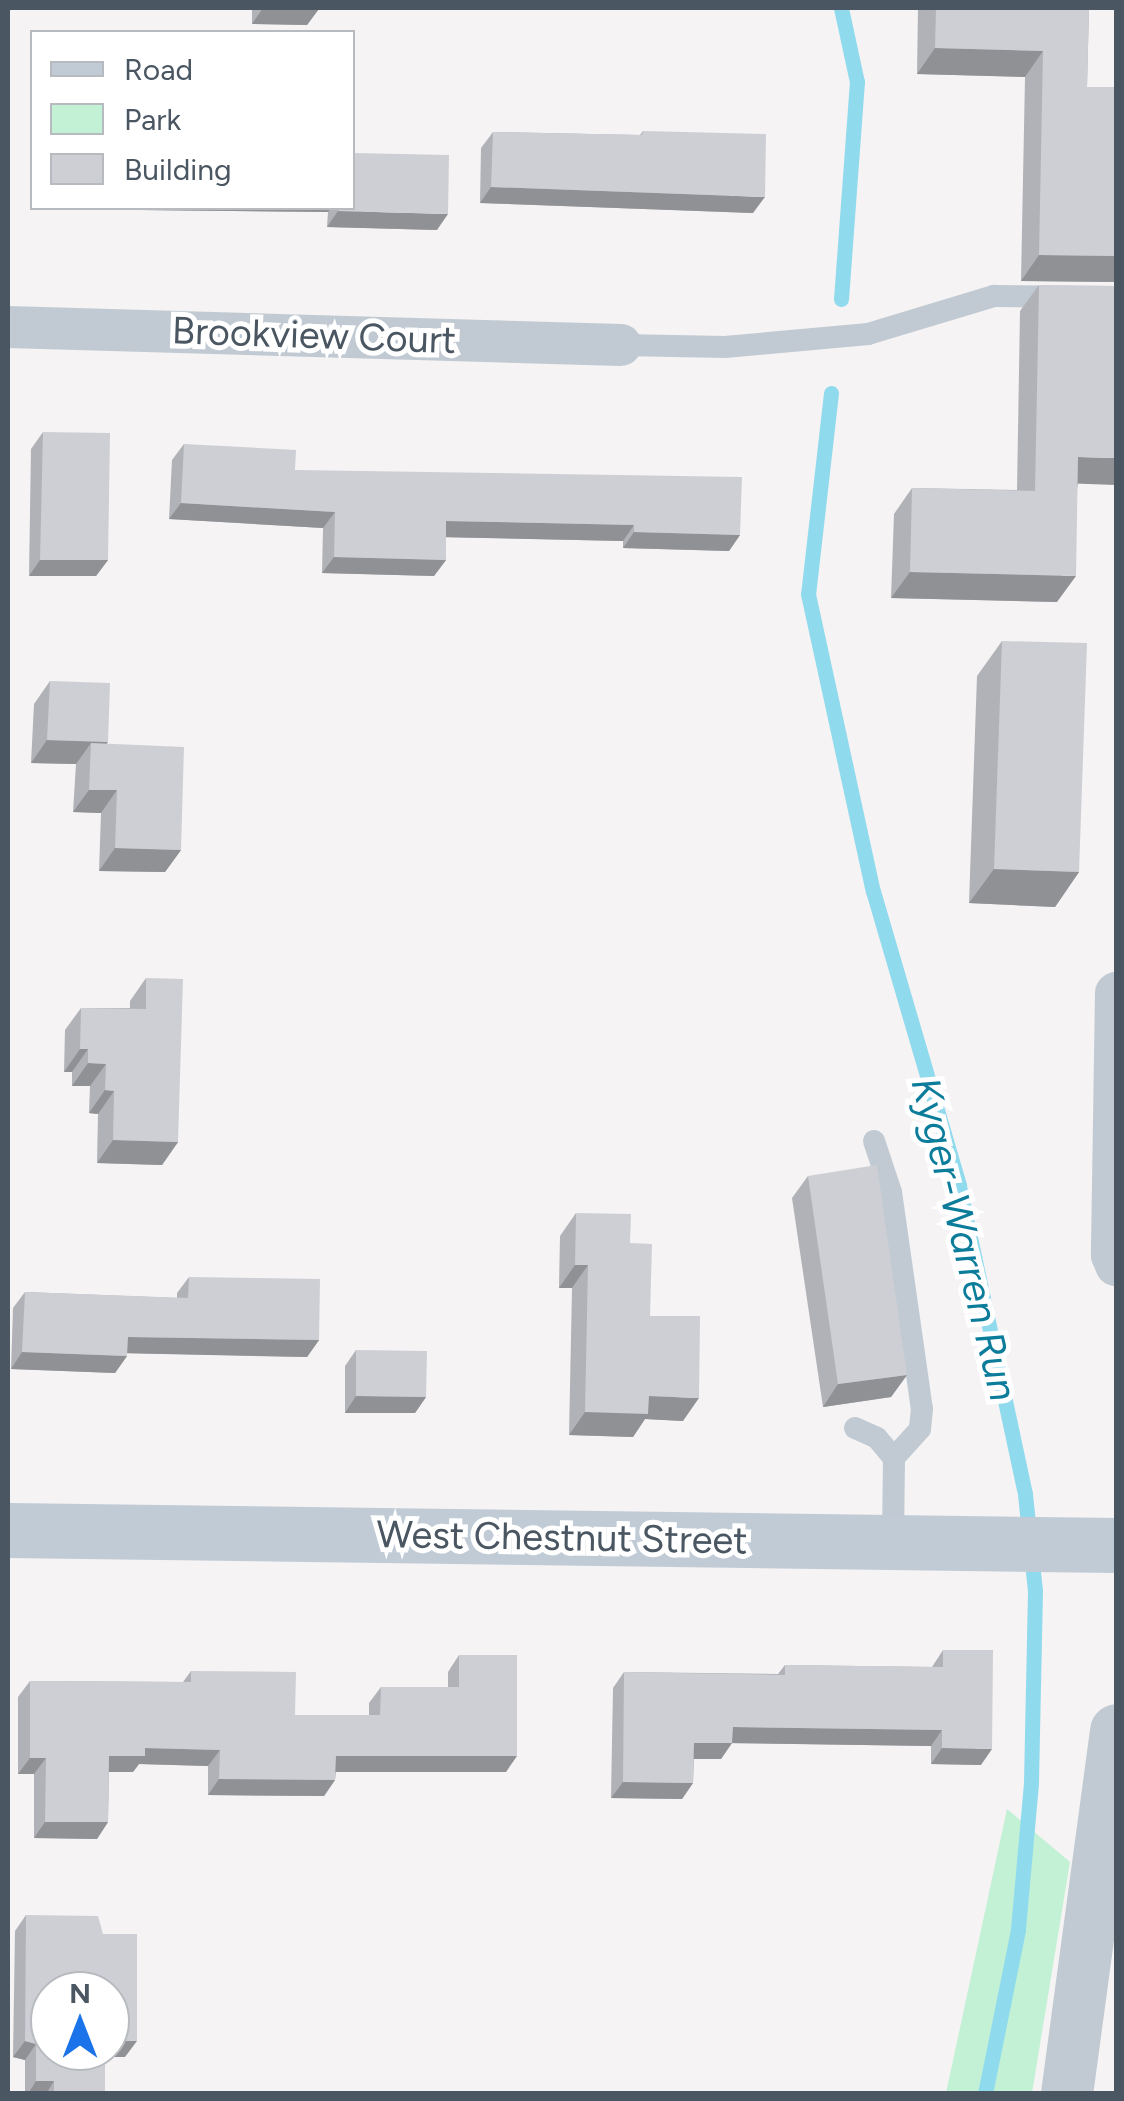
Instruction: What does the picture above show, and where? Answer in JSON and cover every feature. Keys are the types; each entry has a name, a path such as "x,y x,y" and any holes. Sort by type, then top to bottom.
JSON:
{"main road":[{"name":"West Chestnut Street","path":"8,1530 1092,1546"}],"street":[{"name":"Brookview Court","path":"8,327 622,346"},
{"path":"1116,993 1112,1255 1116,1265"},
{"path":"1067,2094 1116,1730"}],"lane":[{"path":"622,346 725,347 868,334 994,296 1116,296"},
{"path":"874,1141 891,1192 922,1409 920,1429 894,1458"},
{"path":"856,1428 877,1438 894,1458 893,1543"}],"green space":[{"path":"1007,1809 1070,1862 1032,2093 946,2093"}],"building":[{"path":"936,8 1089,8 1087,87 1116,87 1116,256 1039,255 1043,51 935,48"},
{"path":"643,131 766,134 765,197 491,187 493,132 642,135"},
{"path":"355,153 449,155 448,214 338,211 355,210"},
{"path":"1039,285 1116,286 1116,458 1078,457 1076,576 910,572 912,488 1035,491"},
{"path":"43,432 110,433 108,560 40,560"},
{"path":"184,444 296,450 295,470 742,477 740,535 634,532 634,525 446,521 446,560 334,557 335,512 181,503"},
{"path":"1002,641 1087,643 1079,872 994,869"},
{"path":"50,681 110,683 108,742 47,740"},
{"path":"91,743 184,747 181,850 115,848 117,790 89,790"},
{"path":"146,978 183,979 178,1142 113,1140 114,1091 105,1090 106,1064 88,1063 88,1049 80,1049 81,1008 146,1009"},
{"path":"877,1165 907,1375 838,1384 808,1176"},
{"path":"576,1213 631,1214 630,1243 652,1244 650,1316 700,1316 699,1398 649,1396 648,1414 585,1412 588,1265 575,1265"},
{"path":"189,1277 320,1279 319,1340 128,1337 127,1356 22,1352 25,1292 188,1298"},
{"path":"356,1350 427,1351 426,1397 356,1396"},
{"path":"943,1650 993,1650 992,1749 942,1748 942,1730 733,1727 732,1743 694,1743 693,1783 623,1782 624,1672 785,1675 785,1665 943,1667"},
{"path":"459,1655 517,1655 517,1756 336,1756 335,1780 219,1779 220,1750 145,1748 145,1756 109,1756 108,1822 45,1822 46,1758 30,1758 30,1681 191,1682 191,1671 296,1672 295,1715 380,1715 381,1687 459,1687"},
{"path":"26,1915 98,1916 103,1934 137,1934 137,2041 130,2041 130,1971 30,1971 30,2042 25,2041"},
{"path":"36,2071 105,2071 105,2094 54,2094 54,2081 36,2081"}],"waterway":[{"name":"Kyger-Warren Run","path":"841,8 857,82 841,299"},
{"name":"Kyger-Warren Run","path":"831,393 808,594 873,891 959,1186 1025,1494 1035,1591 1031,1783 1018,1930 985,2094"}]}
